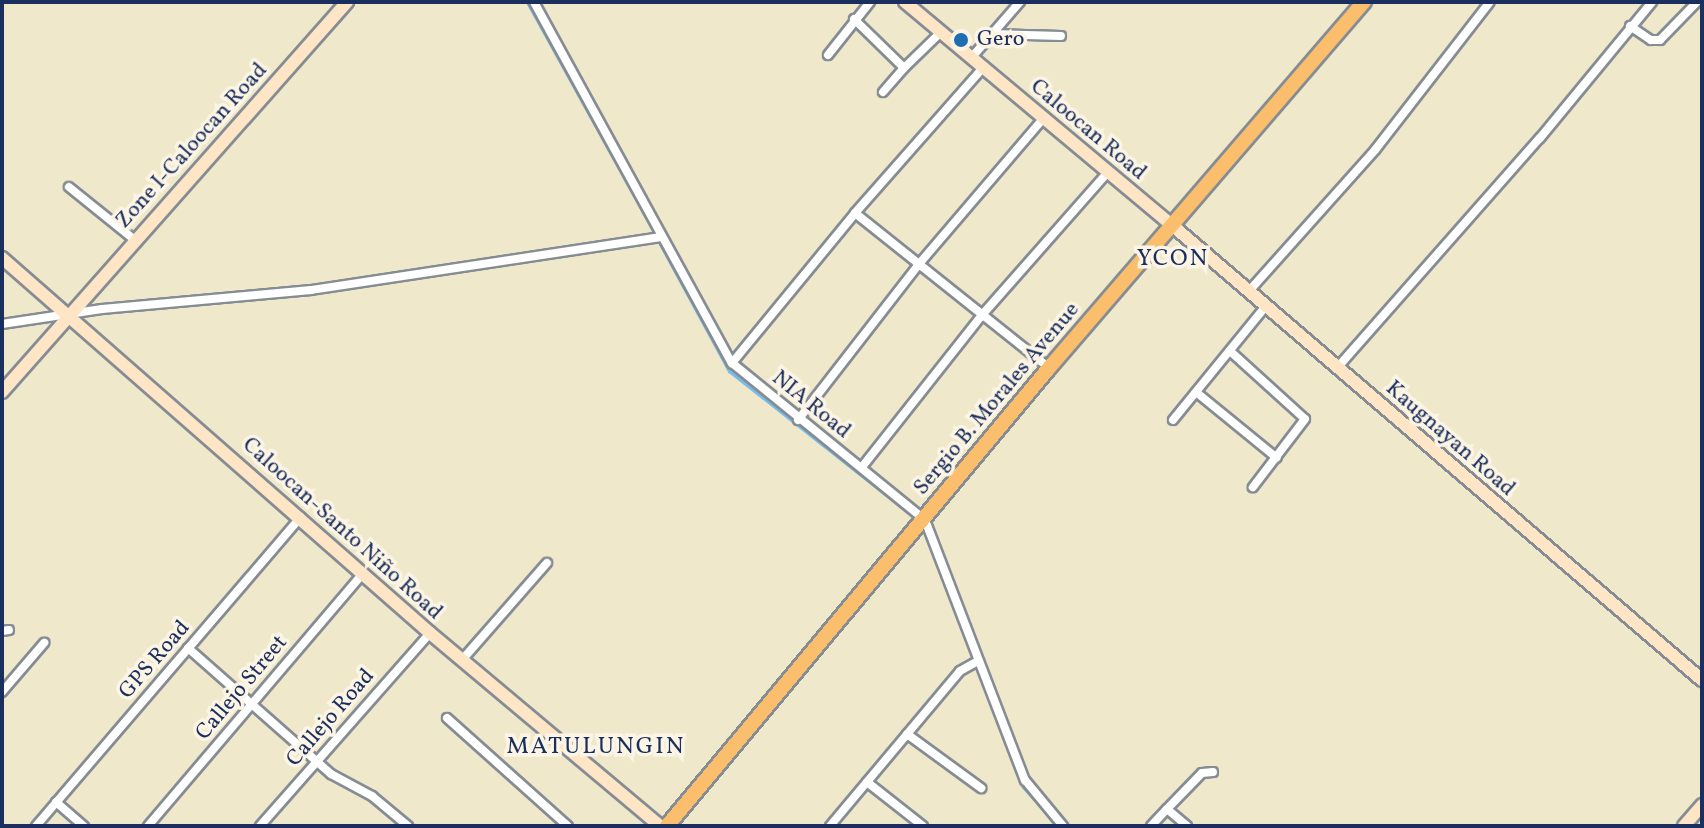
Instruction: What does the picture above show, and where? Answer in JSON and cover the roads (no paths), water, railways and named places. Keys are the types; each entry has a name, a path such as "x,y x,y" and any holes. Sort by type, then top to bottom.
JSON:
{"main road":[{"name":"Sergio B. Morales Avenue","path":"667,826 1049,368 1364,2"}],"street":[{"name":"Zone I-Caloocan Road","path":"2,392 347,2"},
{"name":"NIA Road","path":"534,2 732,363 798,420 862,467 925,520 974,662 1025,780 1063,826"},
{"path":"828,55 870,2"},
{"name":"Caloocan Road","path":"905,2 1173,226"},
{"path":"972,57 1020,2"},
{"path":"1249,291 1375,150 1490,2"},
{"path":"1337,368 1540,138 1652,2"},
{"path":"1630,26 1651,40 1660,40 1697,2"},
{"path":"854,19 904,68"},
{"path":"883,92 941,32"},
{"path":"991,34 1061,36"},
{"path":"732,363 855,213 982,69"},
{"path":"798,420 919,264 1043,119"},
{"path":"862,467 982,315 1107,173"},
{"path":"69,187 135,240"},
{"path":"855,213 1049,368"},
{"name":"Kaugnayan Road","path":"1173,226 1702,680"},
{"path":"2,324 102,309 311,290 662,237"},
{"name":"Caloocan-Santo Niño Road","path":"2,258 430,633 660,826"},
{"path":"1173,420 1266,306"},
{"path":"1230,351 1305,419 1253,487"},
{"path":"1196,392 1277,458"},
{"name":"GPS Road","path":"36,826 301,517"},
{"path":"462,660 547,563"},
{"name":"Callejo Street","path":"148,826 363,573"},
{"name":"Callejo Road","path":"260,826 430,633"},
{"path":"2,692 44,643"},
{"path":"188,648 317,761 343,782 372,796 402,824"},
{"path":"830,826 960,671 974,662"},
{"path":"447,718 568,826"},
{"path":"907,734 981,788"},
{"path":"1151,826 1202,773 1213,772"},
{"path":"867,782 923,826"},
{"path":"56,802 84,826"},
{"path":"1684,826 1702,805"},
{"path":"1167,809 1187,826"}],"waterway":[{"path":"527,2 654,232"},
{"path":"660,244 729,371 915,518"},
{"path":"1005,738 1023,787 1058,826"}],"place":[{"name":"Gero","path":"961,40"}],"district":[{"name":"YCON","path":"1173,260"},
{"name":"MATULUNGIN","path":"596,748"}]}
